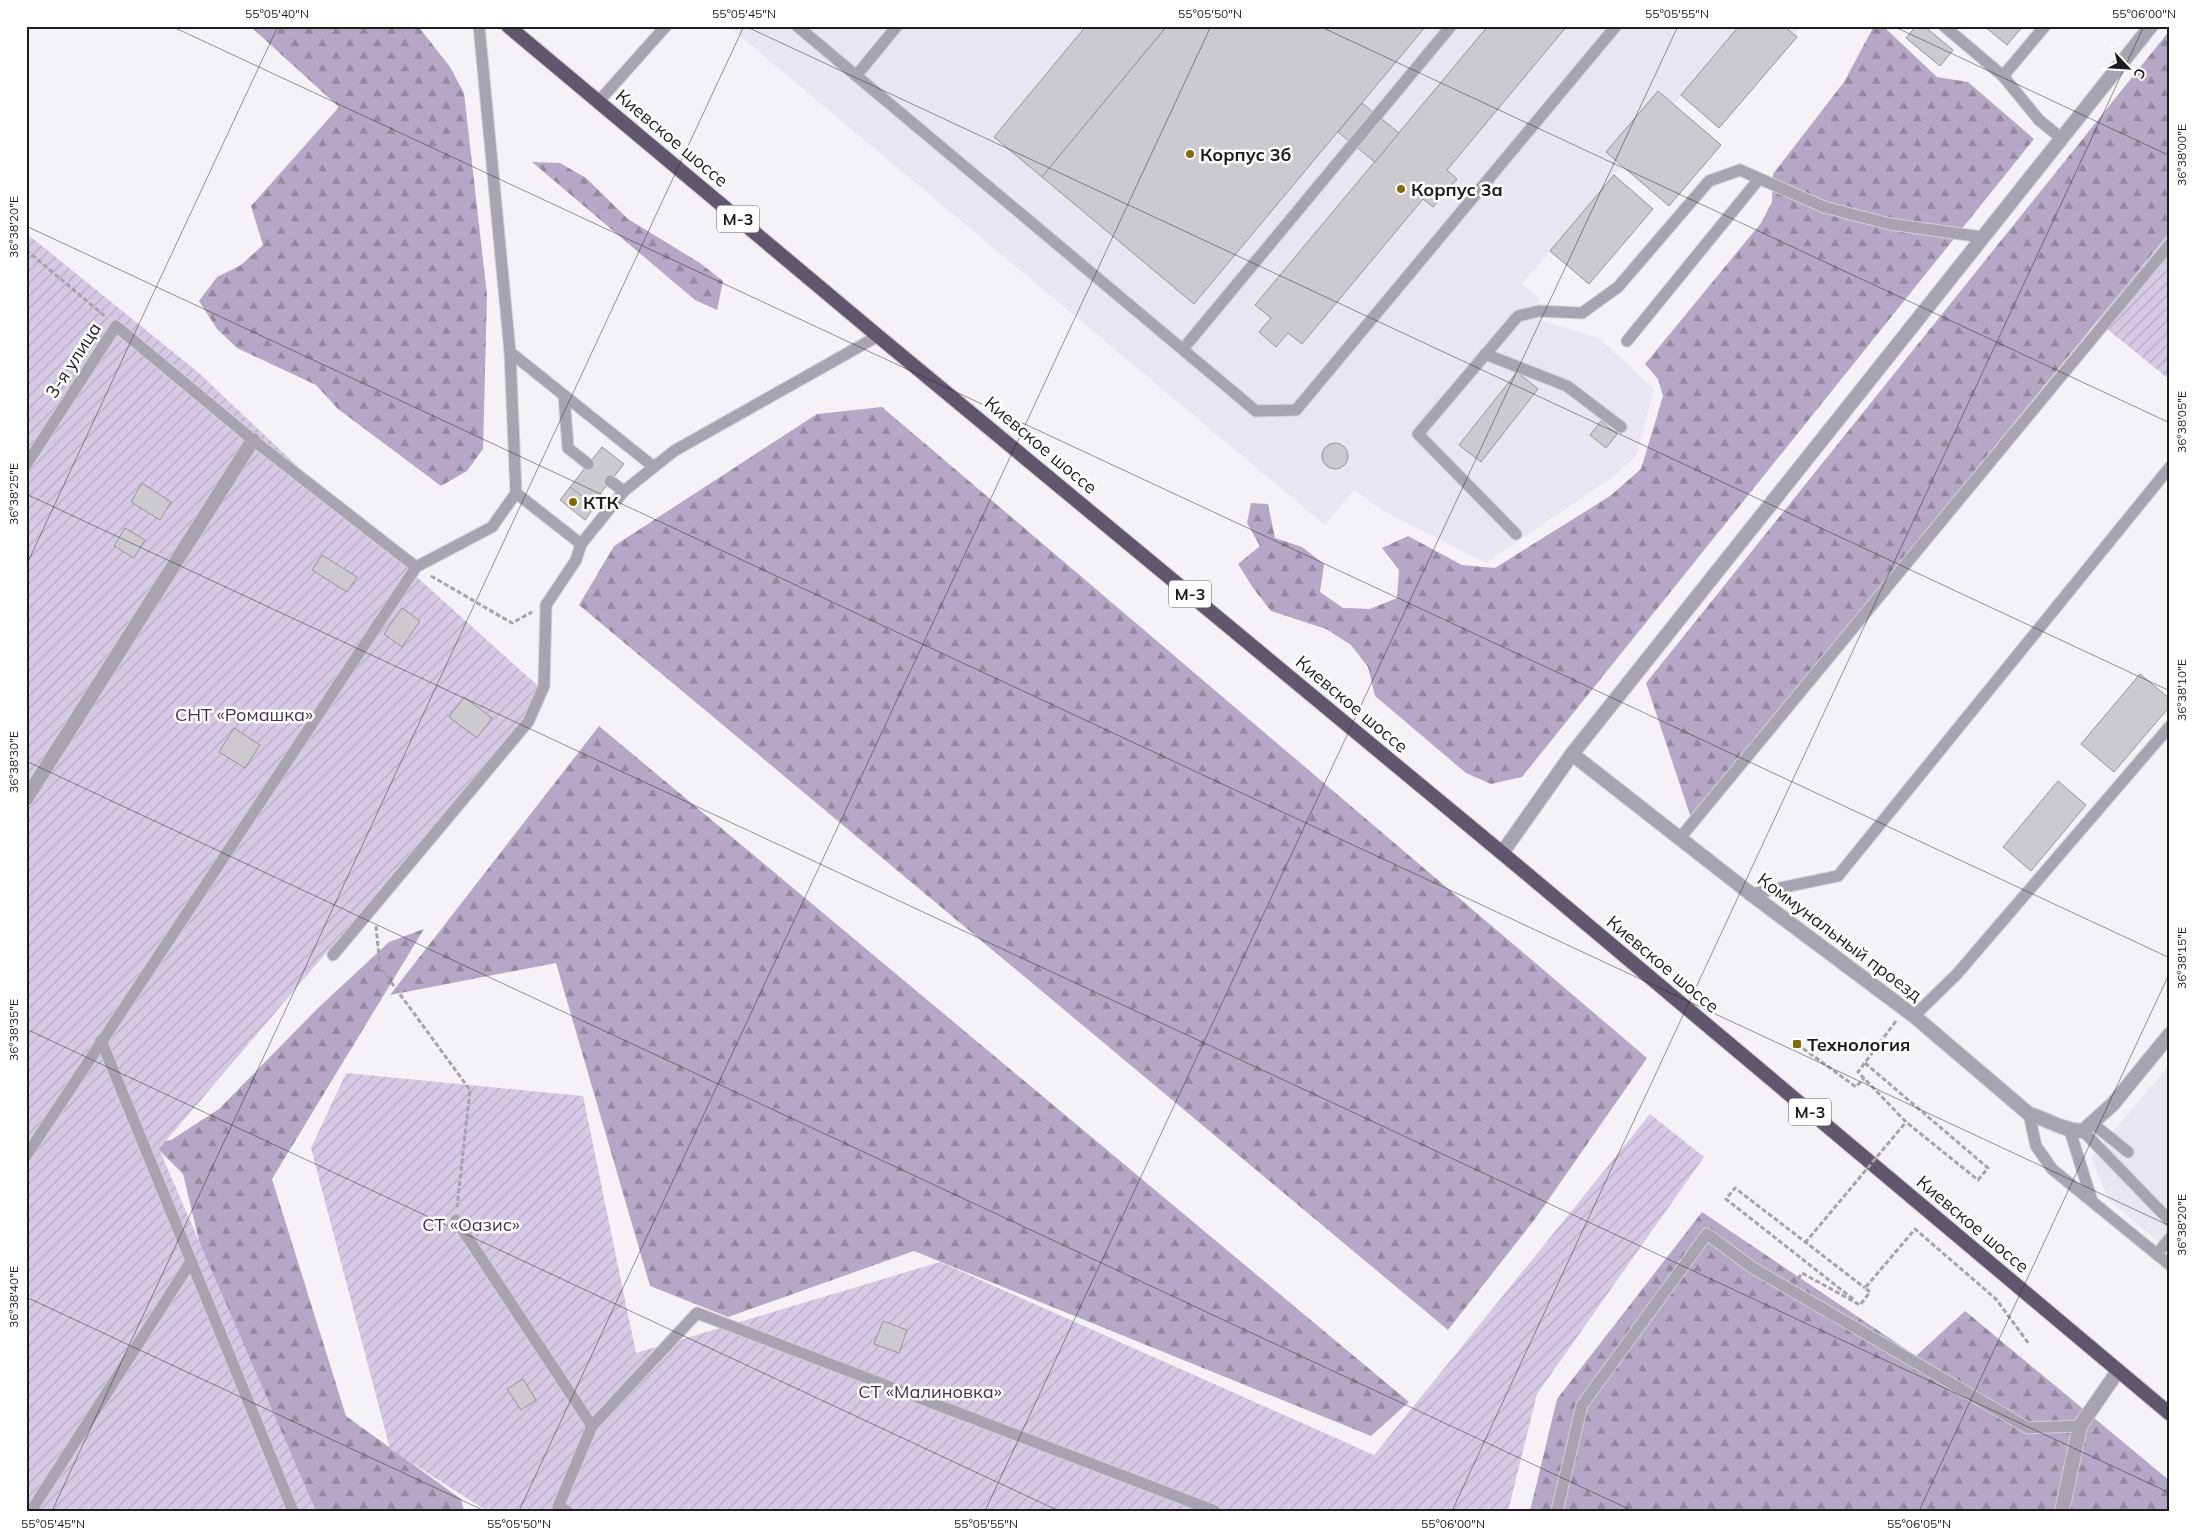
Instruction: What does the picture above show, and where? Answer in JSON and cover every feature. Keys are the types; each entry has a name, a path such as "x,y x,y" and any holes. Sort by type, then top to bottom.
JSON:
{"highway":[{"name":"Киевское шоссе","path":"508,26 878,336 1502,853 2170,1414"}],"street":[{"path":"1502,853 1572,754 2150,26"},
{"path":"26,799 253,440"},
{"name":"Коммунальный проезд","path":"1572,754 1751,894 1910,1012 2029,1114 2082,1128"},
{"path":"2082,1128 2113,1104 2170,1034"},
{"path":"2062,1511 2080,1426 2118,1371"}],"lane":[{"path":"26,1156 416,566 492,527 516,493 510,352 479,26"},
{"path":"599,101 666,26"},
{"path":"797,26 1256,411 1296,410 1616,26"},
{"path":"856,76 897,26"},
{"path":"1183,349 1451,26"},
{"path":"1944,26 2003,76 2039,120 2061,138"},
{"path":"2003,76 2045,26"},
{"path":"1516,534 1418,434 1518,316 1539,311 1582,313 1618,286 1710,181 1740,170 1834,210 1890,224 1982,237"},
{"path":"1627,341 1759,179"},
{"path":"1680,838 2170,244"},
{"path":"116,326 253,440 416,566"},
{"name":"3-я улица","path":"26,465 116,326"},
{"path":"333,955 528,722 544,686 546,605 576,560 581,544 624,492 674,450 878,336"},
{"path":"510,352 654,467"},
{"path":"1485,354 1567,386 1621,427"},
{"path":"564,396 568,448 588,464"},
{"path":"1751,894 1838,876 2170,467"},
{"path":"610,481 624,492"},
{"path":"516,493 581,544"},
{"path":"1910,1012 1957,974 2170,726"},
{"path":"101,1040 190,1263 293,1511"},
{"path":"2029,1114 2036,1146 2052,1169 2170,1265"},
{"path":"2082,1128 2092,1201"},
{"path":"2082,1128 2128,1152"},
{"path":"2082,1128 2170,1222"},
{"path":"456,1220 592,1426"},
{"path":"1557,1511 1582,1405 1707,1234 1752,1268 2028,1428 2080,1426"},
{"path":"2157,1254 2170,1238"},
{"path":"31,1511 190,1263"},
{"path":"567,1511 558,1507 592,1426 697,1313 1215,1511"}],"path":[{"path":"26,250 116,326"},
{"path":"416,566 512,623 546,605"},
{"path":"375,907 380,967 470,1090 456,1220"},
{"path":"1865,1063 1988,1168 1978,1180 1906,1122 1858,1072 1865,1063 1910,1012"},
{"path":"1796,1044 1856,1087 1864,1078"},
{"path":"1805,1243 1906,1122"},
{"path":"1736,1188 1865,1288 1870,1292 1860,1305 1726,1199 1736,1188"},
{"path":"1865,1288 1915,1229 1996,1299 2029,1344"},
{"path":"1790,1289 1802,1273 1860,1305"}],"shaded area":[{"path":"728,26 1797,26 1797,37 1719,128 1681,96 1674,104 1721,145 1669,206 1622,166 1614,175 1653,209 1589,284 1550,251 1522,284 1538,298 1540,320 1599,338 1654,389 1636,456 1614,476 1486,563 1385,512 1354,490 1325,525"},
{"path":"2170,1064 2170,1251 2109,1200 2091,1158"}],"green space":[{"path":"250,26 418,26 450,67 464,93 487,295 483,449 467,471 441,486 338,409 316,385 237,348 217,329 199,301 217,277 241,265 263,245 251,206 339,107"},
{"path":"1874,26 1883,26 1937,77 1968,82 2034,139 1522,777 1491,784 1466,773 1375,696 1368,667 1351,645 1326,629 1271,611 1253,588 1238,564 1260,546 1247,523 1251,503 1268,504 1275,538 1302,547 1324,564 1320,592 1343,608 1370,609 1397,598 1399,570 1382,548 1408,536 1462,565 1495,568 1610,496 1641,469 1663,396 1658,379 1645,364 1761,223 1772,202 1773,174 1844,82"},
{"path":"2170,30 2170,232 1691,818 1646,683"},
{"path":"532,162 560,163 586,178 628,219 700,263 723,281 717,310 695,300"},
{"path":"2170,232 2170,380 2097,321"},
{"name":"СНТ «Ромашка»","path":"26,233 199,373 370,535 547,694 159,1149 316,1511 26,1511"},
{"path":"882,407 1647,1058 1535,1219 1448,1330 579,605 614,546 817,414"},
{"path":"599,726 1409,1402 1371,1436 914,1251 728,1317 650,1286 556,963 390,995"},
{"path":"424,929 272,1179 346,1416 461,1499 464,1511 264,1511 183,1174 152,1143 171,1140 219,1109 317,1009 389,942"},
{"name":"СТ «Малиновка»","path":"346,1073 583,1096 636,1353 940,1262 1374,1455 1650,1114 1704,1157 1537,1394 1508,1511 487,1511 390,1449 311,1148"},
{"path":"1702,1212 1916,1356 1965,1311 2170,1481 2170,1511 1530,1511 1557,1399"}],"building":[{"path":"1086,26 1167,26 1042,177 994,137"},
{"name":"Корпус 3б","path":"1167,26 1426,26 1194,304 1042,177"},
{"name":"Корпус 3a","path":"1488,26 1567,26 1447,170 1457,179 1433,207 1423,199 1302,344 1288,333 1276,347 1259,332 1271,318 1255,305"},
{"path":"1739,26 1784,26 1797,37 1719,128 1681,95"},
{"path":"1916,26 1924,26 1953,50 1940,66 1906,38"},
{"path":"1984,26 2023,26 2007,45"},
{"path":"1658,91 1721,145 1669,206 1606,152"},
{"path":"1362,103 1399,133 1375,162 1338,132"},
{"path":"1614,175 1653,209 1589,284 1550,251"},
{"path":"1517,372 1538,389 1481,462 1459,445"},
{"path":"1601,421 1617,434 1606,448 1590,435"},
{"path":"1335,443 1344,447 1348,456 1344,465 1335,469 1326,465 1322,456 1326,447"},
{"path":"602,447 624,464 592,504 570,487"},
{"path":"142,483 171,502 160,520 131,502"},
{"path":"570,487 595,506 585,520 560,500"},
{"path":"125,528 145,540 134,558 114,546"},
{"path":"322,555 357,577 347,592 312,570"},
{"path":"402,608 420,621 402,647 384,634"},
{"path":"2140,674 2170,699 2170,706 2114,772 2081,744"},
{"path":"464,697 492,718 477,738 449,717"},
{"path":"234,728 260,745 245,768 219,752"},
{"path":"2058,781 2086,805 2031,871 2003,847"},
{"path":"883,1321 907,1330 899,1353 874,1344"},
{"path":"523,1379 536,1400 521,1410 507,1389"}],"place":[{"name":"Корпус 3б","path":"1190,154"},
{"name":"Корпус 3a","path":"1401,189"},
{"name":"КТК","path":"573,502"},
{"name":"Технология","path":"1797,1044"}],"park label":[{"name":"СТ «Оазис»","path":"471,1224"}]}
